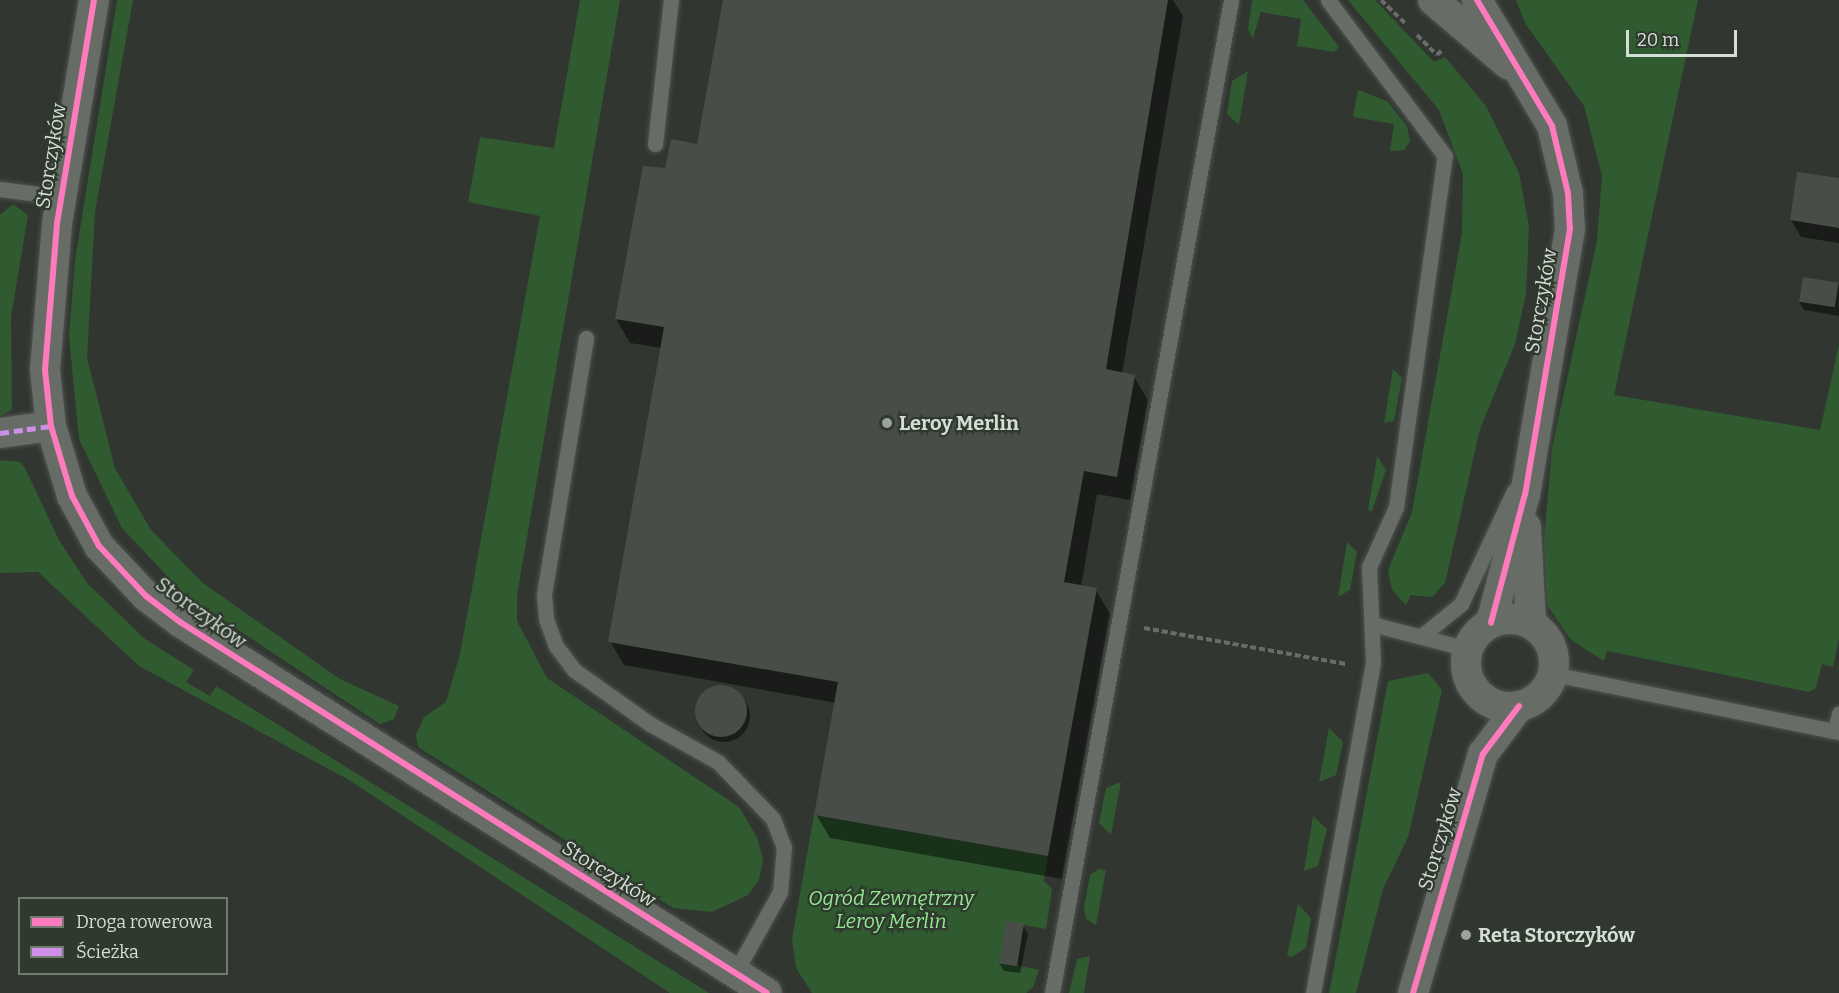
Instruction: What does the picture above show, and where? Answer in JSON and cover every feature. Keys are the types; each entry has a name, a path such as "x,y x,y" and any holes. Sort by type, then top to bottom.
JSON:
{"street":[{"name":"Storczyków","path":"94,0 61,197 45,332 51,426 86,526 146,596 243,664 767,993"},
{"name":"Storczyków","path":"1433,0 1526,79"},
{"name":"Storczyków","path":"1478,0 1510,50 1552,126 1562,160 1570,230 1529,459 1525,494 1491,623"},
{"name":"Storczyków","path":"1505,0 1510,50"},
{"path":"0,433 51,426"},
{"path":"1525,494 1531,624"},
{"path":"1516,619 1531,624 1551,644 1553,674 1538,697 1519,705 1499,705 1480,694 1468,678 1468,649 1491,623 1516,619"},
{"path":"1480,694 1477,724 1483,754"},
{"name":"Storczyków","path":"1413,993 1483,754 1519,705"}],"lane":[{"path":"655,144 671,0"},
{"path":"1052,993 1232,0"},
{"path":"1313,993 1373,662 1369,567 1396,507 1445,156 1328,0"},
{"path":"0,189 61,197"},
{"path":"586,338 544,595 546,619 556,646 574,670 650,724 718,762 773,819 784,847 780,892 735,973"},
{"path":"1424,634 1461,604 1529,459"},
{"path":"1372,624 1424,634 1468,649"},
{"path":"1553,674 1837,732 1839,713"}],"path":[{"path":"1135,626 1353,666"}],"green space":[{"path":"117,0 133,0 95,212 87,358 115,468 151,530 203,583 340,679 399,706 394,719 380,724 184,594 122,528 79,439 69,336 75,260"},
{"path":"580,0 620,0 517,595 517,621 547,678 739,807 757,837 763,859 759,880 748,895 712,912 673,908 418,747 416,735 424,717 446,702 460,654 540,216 468,202 480,137 554,148"},
{"path":"1252,0 1303,0 1339,47 1334,52 1297,46 1301,19 1261,12 1253,38 1248,30"},
{"path":"1348,0 1375,0 1434,62 1445,57 1486,106 1519,173 1529,226 1526,294 1515,344 1480,429 1445,583 1432,597 1411,595 1406,605 1392,590 1388,570 1412,512 1462,233 1463,174 1439,110"},
{"path":"1516,0 1698,0 1614,395 1820,430 1839,345 1839,639 1833,667 1822,664 1816,688 1809,692 1607,651 1604,661 1571,640 1547,605 1544,541 1552,448 1597,241 1602,176 1584,106 1525,23"},
{"path":"1248,71 1239,125 1227,114 1232,81"},
{"path":"1358,90 1387,101 1407,126 1410,141 1404,150 1390,151 1394,124 1353,117"},
{"path":"13,204 28,215 11,317 12,410 0,416 0,215"},
{"path":"1393,369 1402,378 1394,421 1384,423"},
{"path":"1377,456 1386,470 1372,511 1368,510"},
{"path":"0,460 20,462 59,540 87,583 145,639 194,670 186,682 210,696 216,686 709,993 670,993 349,780 139,666 38,572 0,573"},
{"path":"1347,542 1357,552 1350,590 1338,597"},
{"path":"1428,673 1442,690 1408,837 1383,889 1356,993 1329,993 1388,681"},
{"path":"1329,728 1343,742 1336,775 1319,782"},
{"path":"1121,782 1111,835 1099,823 1106,788"},
{"name":"Ogród Zewnętrzny Leroy Merlin","path":"814,815 1048,856 1044,881 1052,889 1046,929 1024,925 1016,965 1039,970 1033,987 1026,993 812,993 796,968 792,939"},
{"path":"1313,816 1327,829 1318,866 1304,871"},
{"path":"1099,869 1106,870 1096,925 1086,919 1084,907 1090,875"},
{"path":"1298,904 1311,918 1306,948 1292,957 1287,956"},
{"path":"1090,956 1084,993 1069,993 1077,959"}],"building":[{"name":"Leroy Merlin","path":"723,0 1168,0 1106,369 1135,375 1117,477 1084,471 1064,582 1097,588 1048,856 814,815 838,682 608,642 664,327 615,319 643,166 665,168 671,139 697,144"},
{"path":"1797,172 1839,178 1839,228 1790,220"},
{"path":"1803,277 1839,283 1835,307 1799,302"},
{"path":"721,685 735,689 743,697 747,711 743,725 735,733 721,737 707,733 699,725 695,711 699,697 707,689"},
{"path":"1006,921 1024,924 1017,966 999,963"}],"marked path":[{"path":"0,433 51,426"}],"cycle path":[{"path":"94,0 57,224 45,370 51,426 72,496 99,546 146,596 180,622 767,993"},
{"path":"1477,0 1552,126 1568,193 1570,229 1525,494 1491,623"},
{"path":"1413,993 1483,754 1519,706"}],"place":[{"name":"Leroy Merlin","path":"887,423"},
{"name":"Reta Storczyków","path":"1466,935"}]}
